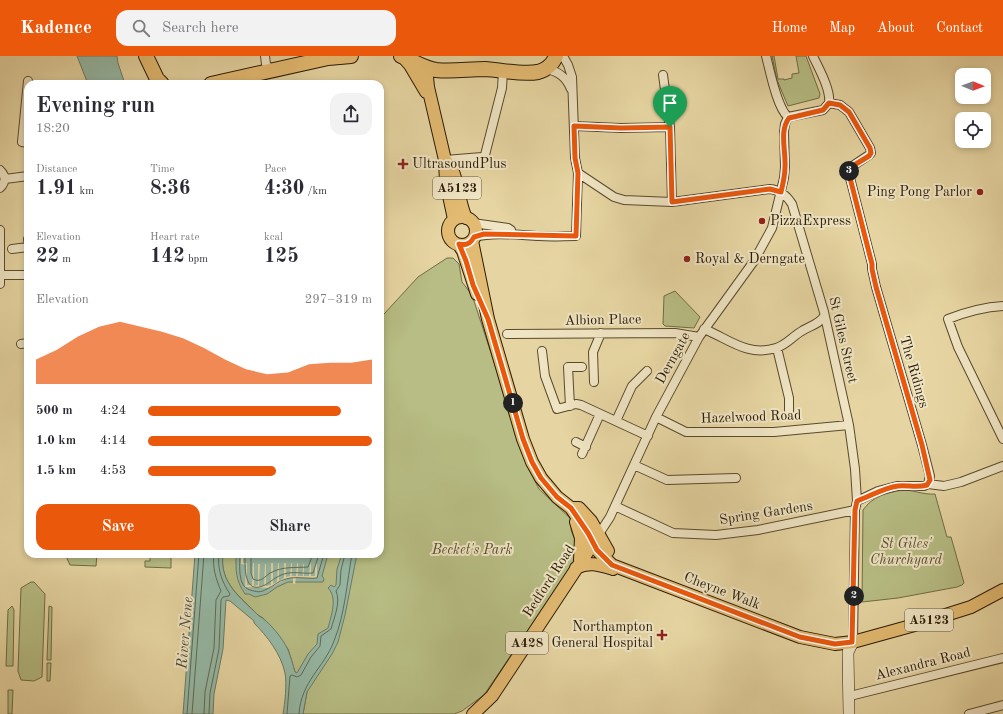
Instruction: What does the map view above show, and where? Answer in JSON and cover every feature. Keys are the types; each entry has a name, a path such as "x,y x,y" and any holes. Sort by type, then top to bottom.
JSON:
{"highway":[{"path":"146,56 159,80"},
{"path":"238,80 264,76 328,58 351,56"},
{"path":"402,56 425,62 445,70 464,69 530,73 539,72 546,69 554,61 556,56"}],"main road":[{"name":"A5123","path":"402,56 420,79 431,102"},
{"name":"A5123","path":"425,62 431,102 445,160 446,178 464,220"},
{"name":"A5123","path":"431,102 433,81 436,75 445,70"},
{"path":"473,239 466,244 459,244 452,241 449,237 448,227 464,220 476,228 473,239 488,319 523,439 532,462 541,478 557,497 573,511 581,538 578,565"},
{"path":"459,244 473,285 488,319"},
{"name":"Cheyne Walk","path":"573,511 579,508 592,521 597,550 612,565 800,637 835,644 852,642"},
{"name":"Bedford Road","path":"474,714 492,696 596,538"},
{"name":"A5123","path":"578,565 595,564 613,569 622,568"},
{"name":"A5123","path":"852,642 911,626 971,607 1003,591"}],"street":[{"path":"264,76 266,64 265,56"},
{"path":"473,239 484,234 576,236 578,173 575,158 572,77 563,56"},
{"path":"766,56 772,82 782,110 788,118 823,110 829,103 830,97 813,56"},
{"path":"546,69 558,72 566,78 572,90"},
{"path":"445,160 482,157 485,155 502,88 503,71"},
{"path":"663,75 670,127 672,202"},
{"name":"The Ridings","path":"829,103 840,105 849,112 869,145 871,153 867,158 851,167 849,174 872,269 930,476 928,484"},
{"name":"Derngate","path":"596,538 610,516 656,417 699,336 754,261 772,228 781,192 785,167 784,132 785,124 788,118"},
{"path":"24,122 22,142 24,142"},
{"path":"574,126 628,128 670,127"},
{"path":"0,170 5,179 0,188"},
{"path":"578,173 614,197 624,200 672,202 770,189 781,192"},
{"path":"5,179 24,177"},
{"name":"St Giles Street","path":"781,192 792,204 817,287 849,425 855,469 857,501 855,510 852,642"},
{"path":"776,213 786,210 795,215"},
{"path":"464,220 508,228 511,230 512,234"},
{"path":"0,230 0,284"},
{"path":"12,249 24,248"},
{"path":"1,275 24,275"},
{"path":"1003,306 967,311 948,319 958,347 1003,439"},
{"path":"704,329 740,347 751,350 764,350 777,348 801,331 819,322 824,316"},
{"path":"594,382 593,352 601,333"},
{"name":"Albion Place","path":"507,334 675,333 693,337 699,336"},
{"path":"777,348 789,398 789,411"},
{"path":"542,352 545,376 556,409 576,404 581,405 648,436"},
{"path":"570,406 568,367 582,367"},
{"path":"616,421 632,386 647,371"},
{"path":"576,442 584,450 600,414"},
{"name":"Hazelwood Road","path":"656,417 686,432 774,432 849,425"},
{"path":"634,464 667,480 736,478"},
{"path":"857,501 878,491 891,487 906,485 924,486 928,484 944,486 961,482 1003,466"},
{"name":"Spring Gardens","path":"615,506 673,533 716,535 758,530 855,510"},
{"path":"850,714 848,652 852,642"},
{"name":"Alexandra Road","path":"850,696 1003,658"},
{"path":"969,714 1003,705"}],"green space":[{"path":"772,56 774,56 778,79 784,80 792,78 792,74 799,73 796,56 806,56 820,94 819,98 788,106 777,80"},
{"name":"Becket's Park","path":"447,258 453,258 459,264 462,282 472,295 529,469 539,489 572,520 571,530 575,540 576,559 484,695 462,711 454,714 303,714 307,692 295,672 288,649 263,618 258,615 232,588 224,573 223,558 384,558 384,314 418,277"},
{"path":"675,291 700,317 694,328 665,326 663,324 664,296"},
{"name":"St Giles' Churchyard","path":"903,490 935,494 947,537 951,537 964,583 957,587 898,598 862,602 863,510 871,501 880,496"},
{"path":"67,558 97,558 96,566 70,565"},
{"path":"150,558 171,558 171,568 145,567 145,561 150,561"},
{"path":"31,582 34,582 45,594 42,677 34,681 21,680 18,671 21,588"},
{"path":"12,606 14,610 13,666 6,666 8,610"},
{"path":"49,606 52,607 51,660 47,660"},
{"path":"47,663 51,663 50,681 47,681"},
{"path":"8,690 13,690 12,714 8,714"}],"water":[{"path":"77,56 117,56 124,80 86,80"},
{"path":"195,558 223,558 224,573 228,582 239,596 271,626 279,636 288,650 295,672 297,673 308,654 317,644 318,634 328,628 332,613 333,597 328,588 331,585 334,587 336,585 337,569 341,558 356,558 338,642 332,654 307,692 303,714 283,714 286,694 286,677 280,659 273,646 254,623 254,621 230,601 226,600 223,649 214,694 213,714 183,714"},
{"path":"236,558 327,558 322,576 324,579 323,582 288,582 267,594 255,597 245,594 239,584 236,570"}],"pier":[{"path":"241,558 243,558 243,563 247,563 247,585 252,585 253,563 254,586 258,585 258,564 260,564 259,586 264,586 265,564 266,586 271,585 271,563 273,563 273,584 277,582 278,563 279,581 284,578 284,563 286,563 286,577 290,576 291,563 292,576 296,576 298,563 298,576 303,576 304,564 304,576 309,576 310,563 311,576 315,576 315,564 317,564 317,578 296,578 295,584 293,584 293,578 289,578 270,588 245,587 246,565 241,564"}],"place":[{"name":"UltrasoundPlus","path":"403,164"},
{"name":"Ping Pong Parlor","path":"980,192"},
{"name":"PizzaExpress","path":"762,221"},
{"name":"Royal & Derngate","path":"687,259"},
{"name":"Northampton General Hospital","path":"662,635"}],"route":[{"path":"829,103 840,105 849,112 869,145 871,153 869,156 854,164 849,170 849,174 872,264 876,287 922,445 930,480 927,485 924,486 906,485 891,487 878,491 857,501 855,510 854,608 852,642 835,644 800,637 612,565 597,550 594,542 571,508 557,497 541,478 532,462 523,439 488,319 473,285 459,244 466,244 472,241 474,237 484,234 576,236 578,173 575,158 574,126 621,128 670,127 672,202 770,189 781,192 785,167 784,132 785,124 788,118 823,110 829,103"}],"water label":[{"name":"River Nene","path":"186,633"}]}
